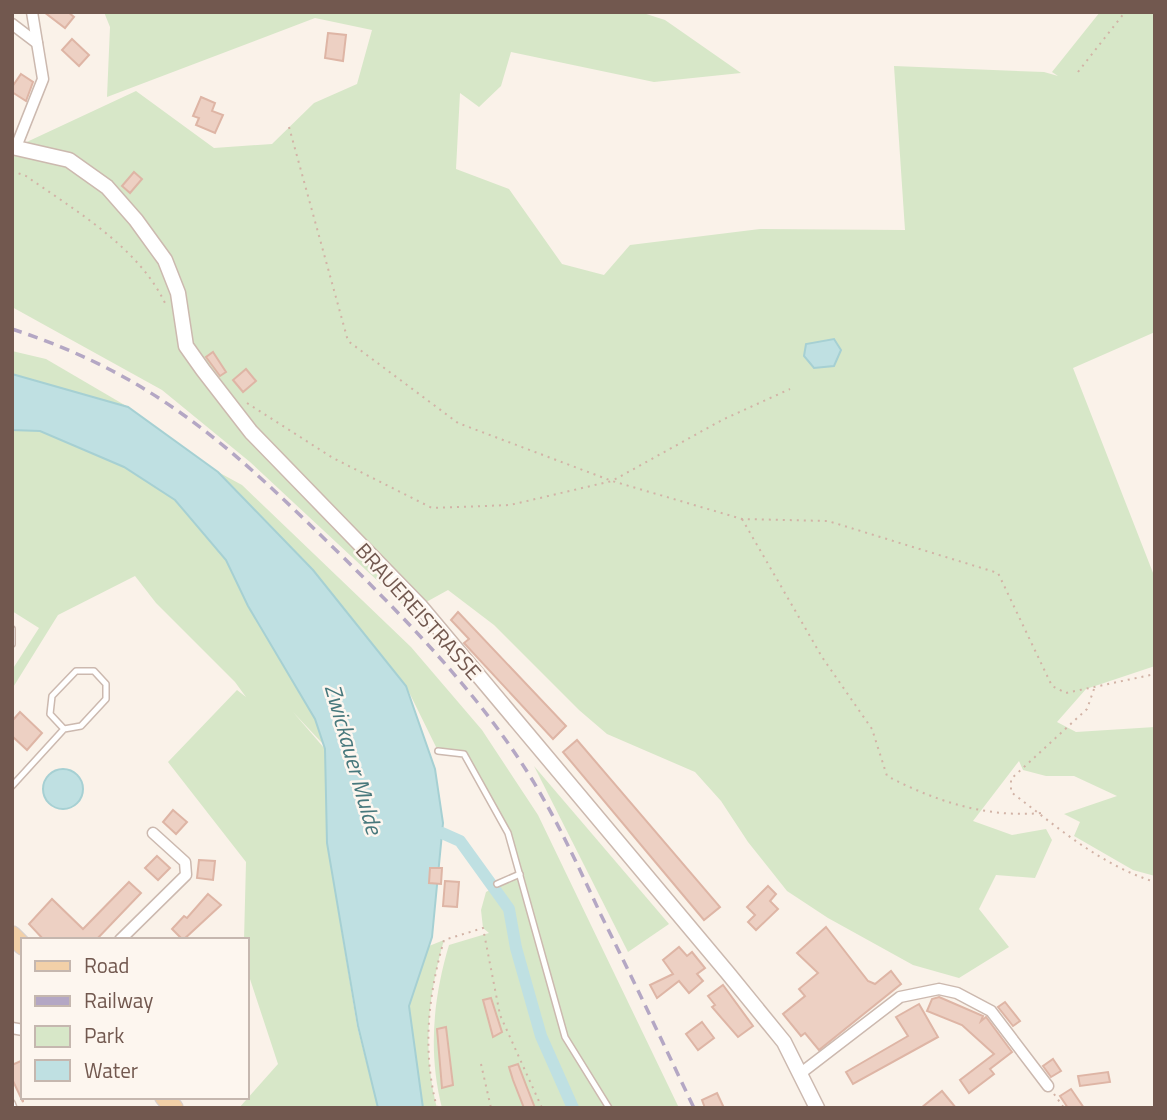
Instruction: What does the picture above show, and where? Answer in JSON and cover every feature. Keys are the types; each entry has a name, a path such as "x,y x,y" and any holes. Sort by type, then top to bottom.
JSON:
{"street":[{"path":"14,147 44,79 32,12"},
{"path":"12,24 37,43"},
{"name":"BRAUEREISTRASSE","path":"14,147 69,160 107,187 136,220 165,260 178,293 186,346 230,406 251,432 421,607 784,1042 817,1108"},
{"path":"122,938 186,876 185,862 153,833"},
{"path":"801,1073 900,997 939,989 957,993 991,1011 1048,1086"}],"lane":[{"path":"12,629 12,644"},
{"path":"12,786 64,729 81,726 106,699 106,684 93,671 76,671 52,696 50,714 64,729"},
{"path":"438,751 464,754 508,833 549,971 565,1037 609,1108"},
{"path":"497,884 520,874"}],"path":[{"path":"1078,72 1125,12"},
{"path":"289,127 348,341 458,424 612,481 742,519 828,521 998,573 1052,686 1066,693 1155,674"},
{"path":"12,171 26,176 120,246 155,282 165,303"},
{"path":"230,406 242,400 333,458 432,508 510,505 612,481 722,420 790,389"},
{"path":"742,519 822,657 872,729 887,776 918,792 987,814 1041,813"},
{"path":"1094,689 1087,709 1011,779 1011,792 1091,851 1137,876 1155,881"},
{"path":"436,1108 428,1049 428,1019 435,972 444,940 483,929 500,1014 542,1108"},
{"path":"481,1064 491,1108"},
{"path":"1048,1086 1064,1108"}],"green space":[{"path":"104,12 640,12 665,20 741,73 654,82 511,52 501,86 479,107 460,93 456,169 509,189 562,264 604,275 630,245 760,229 905,230 894,66 1044,72 1058,76 1052,72 1100,12 1155,12 1155,332 1073,368 1155,578 1155,666 1086,689 1057,722 1076,732 1155,727 1155,876 1133,870 1074,836 1080,822 1064,814 1117,796 1074,776 1046,776 1023,770 1019,761 973,821 1012,835 1046,829 1052,840 1035,878 996,875 979,909 1009,947 959,978 913,965 828,918 787,891 748,842 721,801 695,772 607,734 579,710 494,625 448,590 410,611 250,462 162,390 12,307 12,151 16,147 136,91 214,148 272,144 314,103 357,84 372,30 315,18 107,97 110,27"},
{"path":"12,351 46,359 128,407 12,374"},
{"path":"12,430 40,431 124,467 175,500 226,560 248,606 315,719 323,744 293,712 325,749 327,843 357,1026 378,1108 239,1108 278,1064 248,973 248,938 244,938 246,862 168,762 237,690 246,697 235,682 156,603 135,576 58,615 12,689 12,670 39,628 12,611"},
{"path":"218,472 242,485 411,647 482,730 538,815 679,1108 442,1108 435,1067 434,1026 444,965 449,945 489,933 483,928 481,910 486,892 519,874 508,833 464,754 438,751 406,686"},
{"path":"534,766 669,924 628,952"},
{"path":"444,940 434,982 428,1045 437,1108 423,1108 409,1005 429,946"}],"water":[{"path":"834,339 841,350 834,366 814,368 804,356 806,344"},
{"name":"Zwickauer Mulde","path":"12,374 128,407 218,472 313,570 406,686 435,769 443,823 432,937 409,1006 423,1108 378,1108 358,1026 327,843 325,749 315,719 248,606 226,560 175,500 124,467 40,431 12,430"},
{"path":"63,769 77,775 83,789 77,803 63,809 49,803 43,789 49,775"}],"building":[{"path":"44,12 68,12 74,17 65,28"},
{"path":"328,33 346,35 343,61 325,58"},
{"path":"72,39 89,55 79,66 62,50"},
{"path":"21,74 33,82 26,101 12,92 12,87"},
{"path":"201,97 215,103 212,111 223,115 215,133 196,125 199,118 193,116"},
{"path":"134,172 142,179 130,193 122,186"},
{"path":"213,352 226,372 220,376 206,357"},
{"path":"246,369 256,381 243,392 233,380"},
{"path":"458,612 566,726 553,739 464,643 469,639 451,620"},
{"path":"20,712 42,733 27,750 12,736 12,721"},
{"path":"577,740 720,907 704,920 563,752"},
{"path":"173,810 187,822 176,834 163,822"},
{"path":"157,856 170,868 158,880 145,868"},
{"path":"199,860 215,861 213,880 197,878"},
{"path":"430,868 442,868 441,884 429,883"},
{"path":"445,881 459,882 457,907 443,906"},
{"path":"129,882 141,893 98,938 42,938 29,924 52,899 83,929"},
{"path":"768,886 776,894 770,901 778,909 756,930 748,922 755,915 747,907"},
{"path":"208,894 221,905 185,938 181,938 172,929 184,916 187,918"},
{"path":"826,927 868,981 875,984 891,971 901,984 819,1050 805,1033 801,1036 783,1014 805,996 799,989 818,973 797,953"},
{"path":"679,947 687,956 692,952 705,968 697,974 703,981 689,993 679,981 657,998 650,985 673,974 663,960"},
{"path":"723,985 753,1026 738,1037 712,1007 715,1005 708,996"},
{"path":"939,997 983,1016 981,1021 986,1017 1012,1052 990,1069 994,1074 969,1093 960,1080 994,1054 962,1025 927,1011 932,999"},
{"path":"491,998 502,1032 493,1037 483,1000"},
{"path":"1005,1002 1020,1021 1013,1026 998,1007"},
{"path":"919,1004 938,1037 853,1084 846,1072 908,1036 896,1017"},
{"path":"702,1022 714,1038 698,1050 686,1034"},
{"path":"446,1027 453,1085 442,1088 437,1029"},
{"path":"1053,1059 1061,1071 1051,1077 1043,1066"},
{"path":"21,1061 21,1098 12,1079 12,1065"},
{"path":"518,1064 535,1108 524,1108 513,1080 509,1067"},
{"path":"1108,1072 1110,1082 1080,1086 1078,1076"},
{"path":"1071,1089 1084,1108 1068,1108 1060,1096"},
{"path":"942,1091 956,1108 921,1108"},
{"path":"717,1093 724,1108 705,1108 702,1100"}],"waterway":[{"path":"442,833 460,841 509,909 516,948 541,1036 573,1108"}],"railway":[{"path":"12,329 112,371 195,423 270,486 347,561 447,666 492,721 543,797 694,1108"}]}
